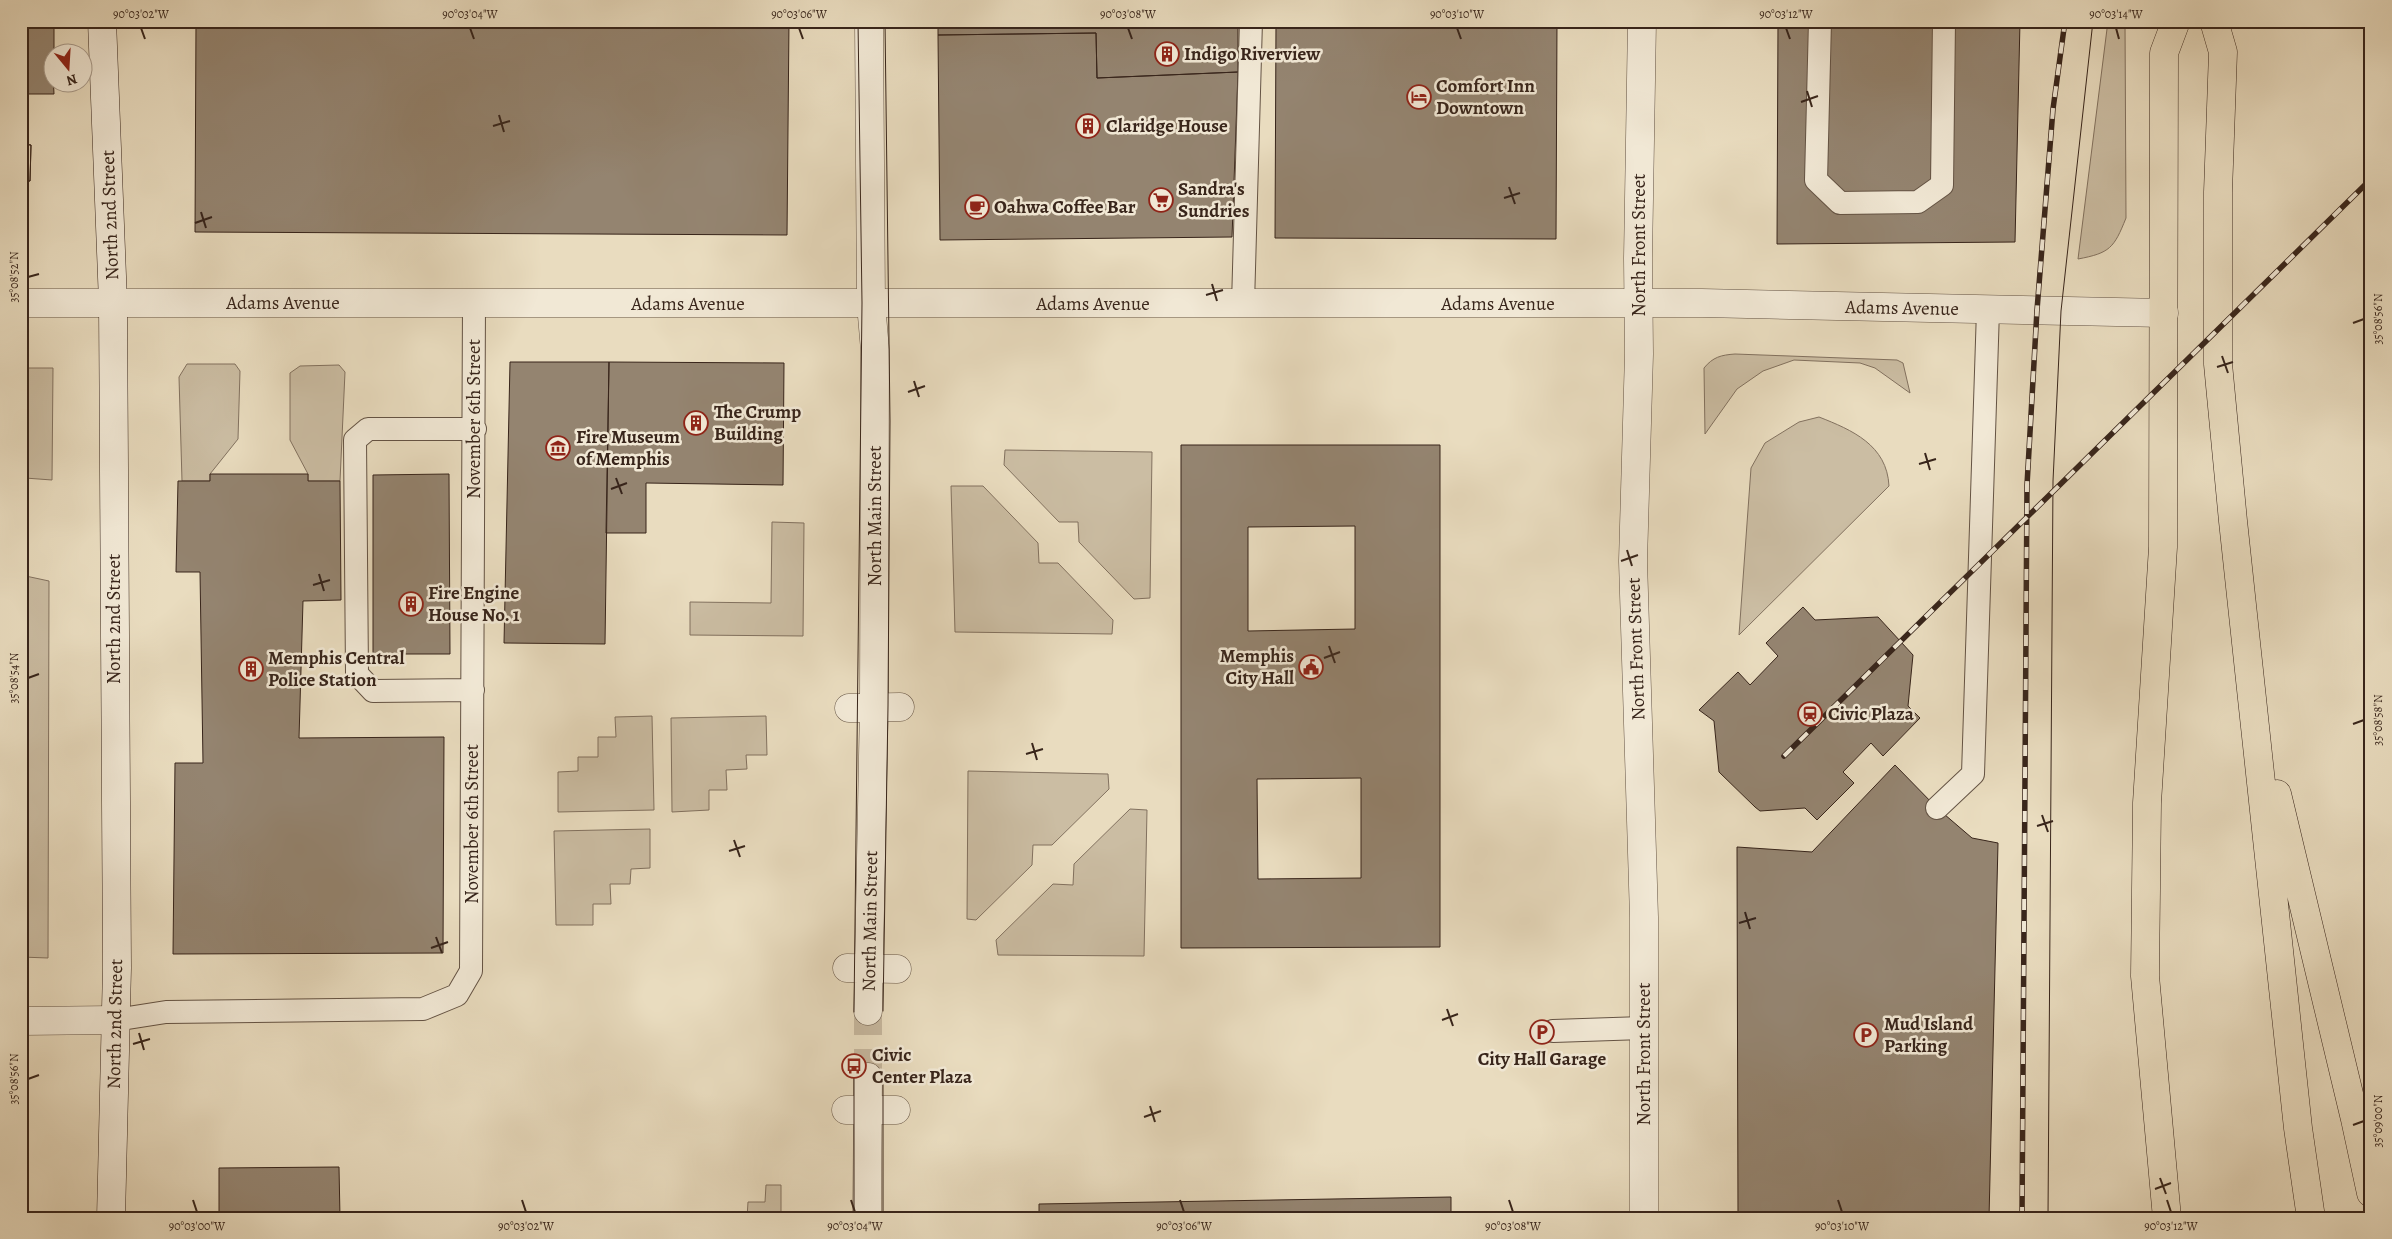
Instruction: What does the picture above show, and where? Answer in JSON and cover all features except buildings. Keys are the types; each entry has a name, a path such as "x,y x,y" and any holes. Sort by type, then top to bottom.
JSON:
{"highway":[{"path":"2167,1218 2145,976 2147,803 2163,547 2164,53 2176,21"},
{"path":"2214,21 2223,52 2218,192 2218,364 2250,685 2297,1118 2311,1218"},
{"path":"2250,685 2355,1119 2371,1193"}],"street":[{"name":"North 2nd Street","path":"102,21 113,302 115,1020 111,1218"},
{"name":"North Main Street","path":"868,1011 858,968 875,707 875,350 871,304 869,21"},
{"name":"North Front Street","path":"1642,21 1639,354 1633,561 1644,917 1644,1218"},
{"name":"Adams Avenue","path":"21,303 1702,303 2164,312"},
{"path":"858,968 898,969"},
{"path":"21,1021 115,1020"},
{"path":"867,1218 856,1110 868,1077"},
{"path":"856,1110 896,1110"}],"lane":[{"path":"1243,304 1251,21"},
{"path":"1820,21 1816,180 1840,203 1918,202 1942,185 1944,21"},
{"name":"November 6th Street","path":"115,1020 166,1012 423,1009 457,995 472,971 474,304"},
{"path":"1937,808 1973,774 1988,310"},
{"path":"473,690 374,691 357,674 355,440 368,430 474,429"},
{"path":"1553,1031 1643,1028"}],"shaded area":[{"path":"2108,21 2125,21 2126,218 2110,248 2078,259"},
{"path":"1735,354 1897,360 1903,363 1910,393 1875,368 1860,363 1794,360 1763,371 1737,389 1705,434 1704,368 1718,357"},
{"path":"187,364 235,364 240,371 238,439 210,474 210,481 182,481 179,377"},
{"path":"339,365 345,372 340,481 308,481 308,474 290,440 290,373 300,366"},
{"path":"21,368 53,368 52,480 25,478 21,483"},
{"path":"1819,417 1844,428 1866,441 1882,460 1887,472 1889,486 1739,635 1751,468 1765,443 1799,422"},
{"path":"1005,450 1152,452 1150,598 1134,599 1079,542 1078,522 1059,522 1004,465"},
{"path":"951,486 983,486 1038,543 1039,563 1058,563 1113,620 1112,634 955,632"},
{"path":"772,522 804,523 803,636 690,635 690,602 771,603"},
{"path":"21,575 49,581 48,958 21,957"},
{"path":"652,716 654,810 558,812 558,772 578,771 578,757 598,757 598,737 616,737 615,717"},
{"path":"766,716 767,755 746,755 747,769 726,770 727,790 709,790 709,810 672,812 671,718"},
{"path":"968,771 1108,774 1109,789 1052,845 1033,845 1032,865 976,920 967,919"},
{"path":"1130,809 1147,810 1144,956 998,955 996,940 1053,884 1073,885 1074,864"},
{"path":"650,829 650,868 631,869 630,884 610,884 611,904 593,904 593,925 556,925 554,831"},
{"path":"766,1185 781,1185 781,1218 747,1218 748,1202 765,1202"}],"tunnel":[{"path":"868,1011 868,1077"}],"tram line":[{"path":"854,1012 862,303 858,21"},
{"path":"883,1011 890,421 885,21"},
{"path":"2048,1218 2053,481 2061,311 2093,21"},
{"path":"854,1076 854,1218"},
{"path":"883,1076 883,1218"}],"railway":[{"path":"2022,1218 2027,485 2037,310 2053,109 2065,21"},
{"path":"1784,756 2371,179"}],"place":[{"name":"Indigo Riverview","path":"1167,54"},
{"name":"Comfort Inn Downtown","path":"1419,97"},
{"name":"Claridge House","path":"1088,126"},
{"name":"Sandra's Sundries","path":"1161,200"},
{"name":"Oahwa Coffee Bar","path":"977,207"},
{"name":"The Crump Building","path":"696,423"},
{"name":"Fire Museum of Memphis","path":"558,448"},
{"name":"Fire Engine House No. 1","path":"411,604"},
{"name":"Memphis City Hall","path":"1311,667"},
{"name":"Memphis Central Police Station","path":"251,669"},
{"name":"Civic Plaza","path":"1810,714"},
{"name":"City Hall Garage","path":"1542,1032"},
{"name":"Mud Island Parking","path":"1866,1035"},
{"name":"Civic Center Plaza","path":"854,1066"}]}
